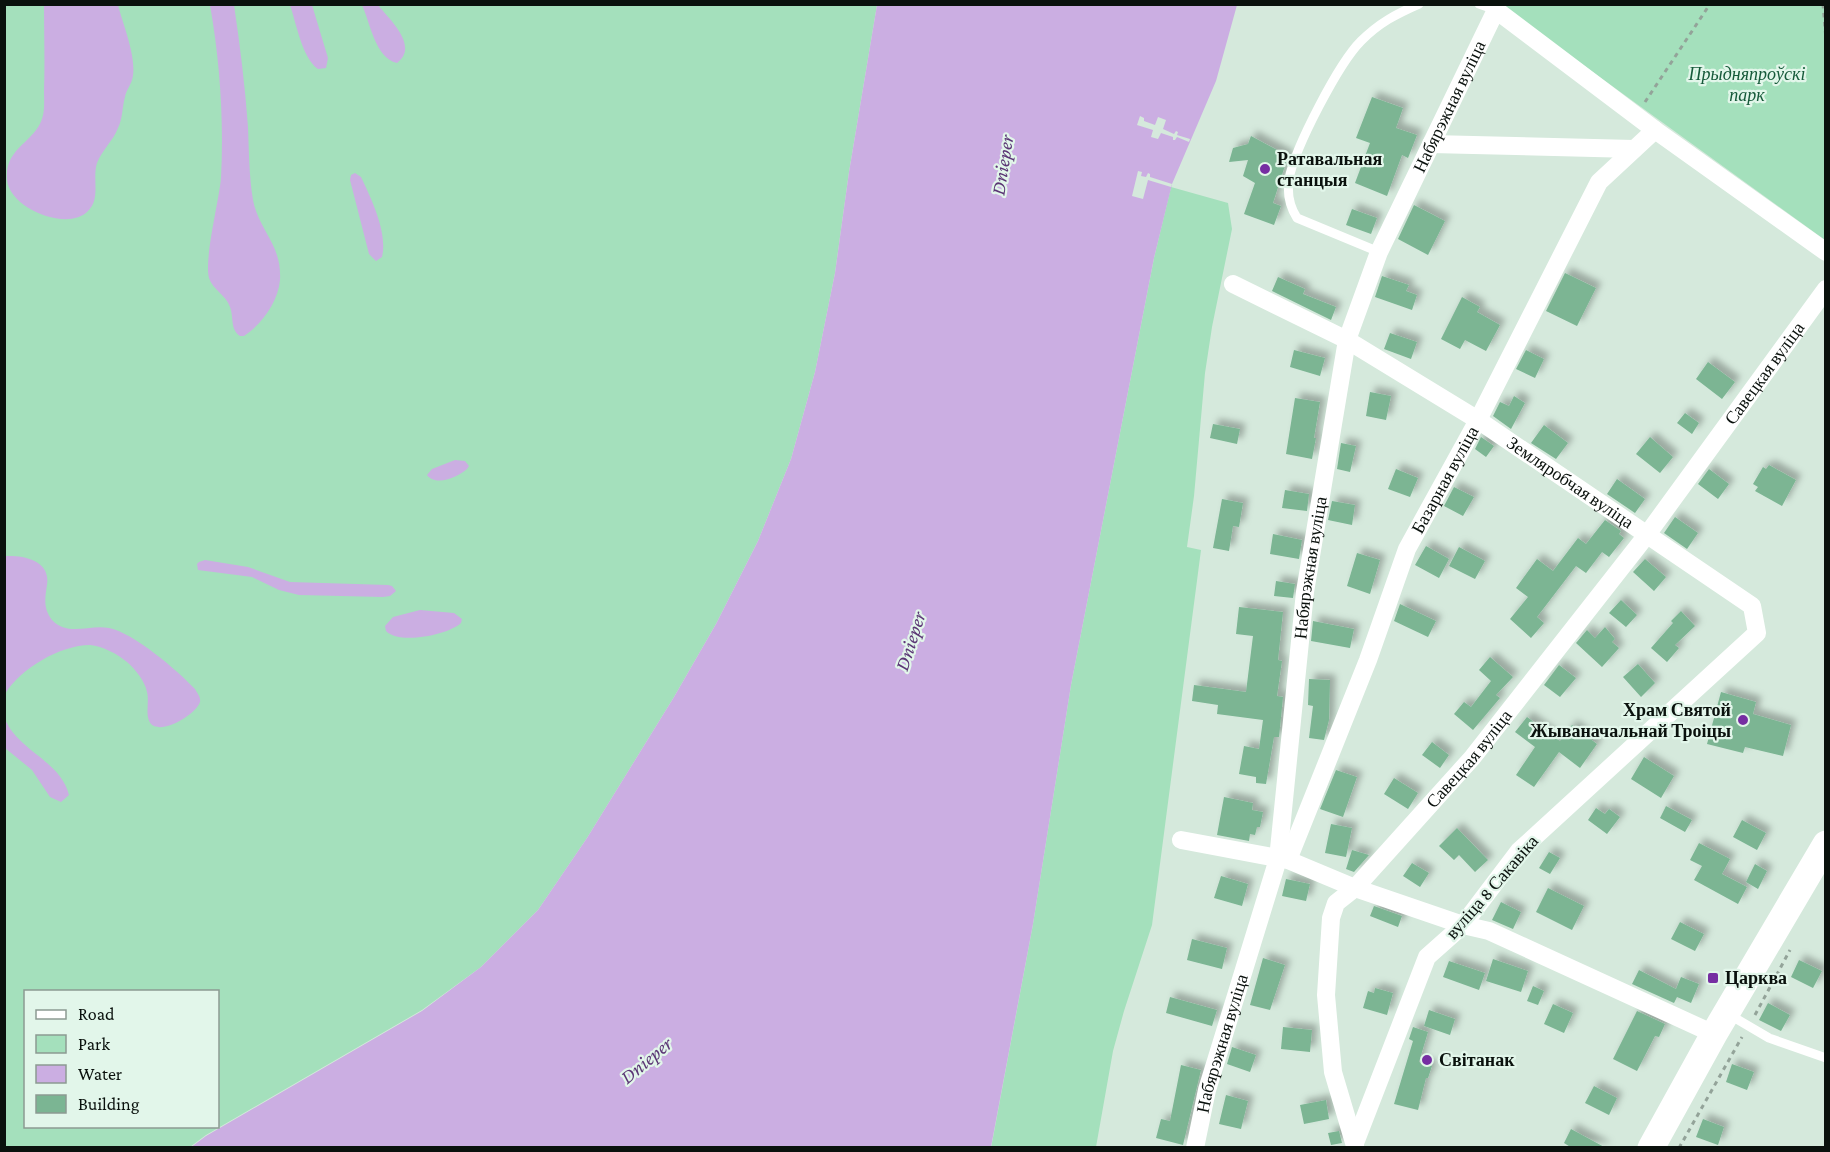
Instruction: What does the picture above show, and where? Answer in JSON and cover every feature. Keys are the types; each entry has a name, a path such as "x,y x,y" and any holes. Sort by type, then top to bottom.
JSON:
{"main road":[{"path":"1651,1148 1720,1024 1826,844"}],"street":[{"name":"Набярэжная вуліца","path":"1195,1148 1207,1090 1283,860 1305,591 1347,339 1379,252 1431,144 1487,7"},
{"path":"1487,7 1826,252"},
{"name":"Базарная вуліца","path":"1283,860 1368,660 1407,549 1478,420 1599,182 1655,130"},
{"path":"1431,144 1634,149"},
{"name":"Земляробчая вуліца","path":"1233,284 1347,339 1478,420 1752,606 1757,633"},
{"name":"Савецкая вуліца","path":"1355,1145 1333,1072 1326,995 1331,918 1336,903 1355,888 1472,758 1646,536 1826,289"},
{"name":"вуліца 8 Сакавіка","path":"1355,1145 1427,957 1463,924 1519,851 1757,633"},
{"path":"1181,840 1283,860 1355,888 1489,931 1720,1024"}],"lane":[{"path":"1379,252 1297,218 1290,207 1289,180 1298,150 1339,70 1360,42 1390,16 1419,4"},
{"path":"1720,1024 1826,1058"}],"path":[{"path":"1644,104 1710,4"},
{"path":"1823,4 1826,40"}],"green space":[{"path":"5,5 877,5 849,172 835,273 815,372 791,459 758,541 716,624 587,838 538,910 481,967 422,1010 219,1127 219,990 24,990 24,1128 218,1128 190,1147 5,1148"},
{"name":"Прыдняпроўскі парк","path":"1500,5 1825,5 1825,240"},
{"path":"1171,187 1228,203 1232,229 1205,373 1187,547 1201,550 1152,925 1113,1051 1096,1147 991,1148 1033,924 1071,685 1154,258"}],"water":[{"path":"44,5 118,5 133,63 132,80 126,95 120,124 97,163 92,206 79,217 67,219 54,218 29,208 18,200 7,180 10,160 33,134 43,116"},
{"path":"210,5 234,5 245,96 253,200 260,221 274,247 280,267 279,288 272,304 263,319 244,336 240,336 233,327 230,307 226,299 213,286 208,269 222,156 220,91"},
{"path":"290,5 312,5 328,58 326,68 318,69 308,57"},
{"path":"362,5 378,5 400,32 405,49 397,63 390,60 378,47"},
{"name":"Dnieper","path":"877,5 1237,5 1216,81 1172,184 1154,258 1071,685 1033,924 991,1147 190,1148 206,1136 422,1011 481,967 538,910 587,838 674,697 716,624 758,541 791,459 815,372 835,273 849,172"},
{"path":"355,173 361,177 381,227 382,257 376,261 369,254 350,180 351,175"},
{"path":"455,460 465,461 469,466 463,472 447,480 431,479 427,475 432,469"},
{"path":"5,556 27,558 45,570 47,577 46,607 49,616 58,625 72,629 102,627 119,631 167,663 195,689 200,698 193,712 173,724 154,726 148,716 146,688 136,672 114,653 90,645 66,649 42,660 20,676 5,694"},
{"path":"205,560 248,567 290,582 388,585 396,591 390,596 383,597 299,595 279,590 252,577 198,570 197,564"},
{"path":"420,610 454,613 462,619 461,623 446,631 424,637 401,637 386,631 385,626 393,617"},
{"path":"5,719 19,739 48,764 64,783 69,795 61,802 50,797 32,770 5,748"}],"pier":[{"path":"1140,116 1144,118 1144,121 1155,125 1158,117 1166,120 1163,129 1174,134 1178,132 1177,135 1190,139 1189,142 1177,137 1173,140 1173,137 1161,133 1158,139 1151,137 1153,130 1137,125"},
{"path":"1138,171 1142,172 1141,176 1146,177 1148,173 1150,177 1172,184 1171,187 1148,180 1143,199 1132,196"}],"building":[{"path":"1372,97 1403,108 1396,128 1417,135 1408,158 1402,155 1387,196 1355,183 1370,143 1356,138"},
{"name":"Ратавальная станцыя","path":"1251,136 1288,156 1273,203 1281,206 1274,225 1244,214 1255,183 1243,176 1248,160 1229,162 1233,148 1248,144"},
{"path":"1414,205 1445,221 1428,255 1398,239"},
{"path":"1352,209 1377,218 1371,234 1346,225"},
{"path":"1565,273 1596,288 1577,326 1546,311"},
{"path":"1382,276 1409,285 1406,291 1417,295 1412,310 1375,297"},
{"path":"1278,277 1305,289 1303,294 1336,307 1331,320 1272,291"},
{"path":"1462,297 1480,307 1477,312 1500,325 1486,351 1465,340 1460,349 1441,339"},
{"path":"1390,333 1417,342 1411,359 1384,349"},
{"path":"1294,350 1325,358 1320,376 1290,367"},
{"path":"1526,350 1544,359 1535,378 1516,369"},
{"path":"1708,362 1735,382 1722,399 1696,379"},
{"path":"1370,392 1391,396 1386,420 1366,416"},
{"path":"1514,396 1525,403 1511,429 1493,416 1500,402 1509,406"},
{"path":"1295,398 1320,402 1312,459 1286,454"},
{"path":"1685,413 1699,423 1692,434 1677,423"},
{"path":"1213,424 1240,429 1237,444 1210,438"},
{"path":"1544,425 1568,443 1556,459 1531,443"},
{"path":"1481,437 1494,446 1486,457 1475,449"},
{"path":"1650,437 1673,457 1660,473 1636,454"},
{"path":"1341,443 1356,446 1350,472 1337,469"},
{"path":"1769,465 1796,480 1782,506 1755,491 1758,487 1753,484 1763,467 1766,469"},
{"path":"1396,469 1418,478 1410,497 1388,489"},
{"path":"1709,469 1729,484 1718,499 1698,484"},
{"path":"1617,479 1645,499 1635,513 1607,494"},
{"path":"1454,487 1474,497 1463,516 1444,506"},
{"path":"1285,490 1309,494 1307,511 1282,508"},
{"path":"1222,499 1243,503 1239,527 1233,526 1229,551 1213,548"},
{"path":"1332,501 1355,505 1352,525 1328,520"},
{"path":"1675,517 1698,533 1687,549 1664,533"},
{"path":"1605,520 1621,531 1619,534 1624,538 1609,557 1602,552 1586,573 1576,566 1537,617 1544,623 1531,638 1510,619 1528,597 1516,588 1537,559 1553,571 1578,538 1586,544"},
{"path":"1273,534 1302,540 1299,559 1270,554"},
{"path":"1426,546 1449,559 1439,578 1415,565"},
{"path":"1459,547 1485,561 1475,579 1449,566"},
{"path":"1357,553 1380,560 1370,594 1347,586"},
{"path":"1645,559 1666,577 1654,591 1633,572"},
{"path":"1276,581 1295,584 1293,598 1274,596"},
{"path":"1621,600 1637,615 1626,627 1609,613"},
{"path":"1400,604 1436,621 1428,637 1394,621"},
{"path":"1239,607 1283,612 1278,660 1282,661 1277,696 1283,697 1279,737 1274,737 1266,784 1256,783 1256,777 1239,774 1244,746 1259,749 1263,720 1217,714 1218,705 1192,701 1194,685 1246,692 1253,636 1236,634"},
{"path":"1681,611 1695,626 1675,645 1679,648 1667,662 1651,648"},
{"path":"1313,621 1354,629 1350,648 1311,641"},
{"path":"1605,627 1615,639 1612,642 1619,648 1602,667 1576,643 1587,630 1595,638"},
{"path":"1490,657 1513,677 1496,695 1500,698 1473,730 1454,714 1464,702 1471,707 1491,681 1479,670"},
{"path":"1638,664 1655,683 1641,697 1623,677"},
{"path":"1559,665 1576,678 1560,697 1544,685"},
{"path":"1309,679 1330,680 1329,720 1324,740 1309,738 1313,706 1308,705"},
{"name":"Храм Святой Жываначальнай Троіцы","path":"1721,692 1756,702 1753,714 1791,725 1783,756 1745,747 1743,753 1707,744"},
{"path":"1527,717 1560,741 1572,725 1597,744 1580,768 1559,752 1534,787 1516,775 1535,747 1515,732"},
{"path":"1432,742 1449,755 1440,768 1422,755"},
{"path":"1644,757 1674,776 1661,798 1631,779"},
{"path":"1336,770 1357,777 1343,817 1320,809"},
{"path":"1394,778 1418,793 1408,809 1384,794"},
{"path":"1224,797 1253,803 1252,810 1263,812 1260,827 1257,827 1255,835 1250,834 1249,841 1217,835"},
{"path":"1666,806 1692,820 1685,832 1660,818"},
{"path":"1596,808 1605,814 1609,809 1620,817 1607,834 1588,820"},
{"path":"1742,820 1766,833 1757,850 1733,837"},
{"path":"1331,824 1352,828 1346,857 1325,853"},
{"path":"1457,828 1488,860 1475,872 1459,855 1454,860 1439,846"},
{"path":"1699,843 1730,859 1722,874 1747,887 1738,904 1694,880 1702,866 1690,860"},
{"path":"1352,850 1369,855 1354,872 1346,869"},
{"path":"1549,852 1560,858 1550,874 1539,868"},
{"path":"1412,863 1429,873 1420,887 1403,876"},
{"path":"1755,864 1767,871 1758,889 1746,882"},
{"path":"1221,876 1248,884 1242,906 1214,898"},
{"path":"1286,879 1310,884 1306,901 1282,896"},
{"path":"1548,888 1584,906 1572,930 1536,912"},
{"path":"1501,902 1521,912 1513,929 1492,920"},
{"path":"1374,906 1402,916 1398,927 1370,916"},
{"path":"1680,922 1704,934 1695,951 1671,939"},
{"path":"1192,939 1227,948 1222,969 1187,960"},
{"path":"1263,958 1285,965 1270,1010 1250,1005"},
{"path":"1493,959 1528,971 1521,992 1486,981"},
{"path":"1799,960 1822,971 1813,988 1791,977"},
{"path":"1449,961 1485,973 1479,990 1443,977"},
{"path":"1639,970 1676,989 1681,977 1699,984 1691,1003 1677,997 1674,1003 1632,984"},
{"path":"1533,986 1544,991 1538,1005 1527,1001"},
{"path":"1375,988 1393,993 1387,1015 1363,1008 1368,991 1374,993"},
{"path":"1170,997 1217,1010 1212,1026 1166,1013"},
{"path":"1768,1003 1790,1015 1781,1031 1759,1020"},
{"path":"1553,1004 1573,1013 1564,1033 1544,1024"},
{"path":"1429,1010 1455,1019 1450,1035 1424,1026"},
{"path":"1637,1011 1665,1024 1659,1037 1655,1036 1637,1071 1613,1059"},
{"path":"1283,1027 1312,1030 1310,1052 1281,1049"},
{"path":"1413,1027 1428,1032 1419,1062 1432,1066 1426,1078 1418,1110 1394,1104 1413,1041 1409,1039"},
{"path":"1232,1047 1256,1055 1250,1072 1227,1064"},
{"path":"1732,1064 1754,1072 1747,1090 1726,1082"},
{"path":"1181,1065 1201,1070 1183,1145 1156,1138 1161,1119 1170,1121"},
{"path":"1594,1086 1617,1098 1609,1115 1585,1103"},
{"path":"1226,1095 1248,1101 1241,1129 1219,1124"},
{"path":"1326,1100 1329,1119 1304,1124 1300,1105"},
{"path":"1703,1119 1724,1127 1718,1145 1696,1137"},
{"path":"1571,1129 1606,1148 1572,1148 1564,1143"},
{"path":"1339,1131 1342,1143 1331,1145 1328,1133"}],"place":[{"name":"Ратавальная станцыя","path":"1265,169"},
{"name":"Храм Святой Жываначальнай Троіцы","path":"1743,720"},
{"name":"Царква","path":"1713,978"},
{"name":"Світанак","path":"1427,1060"}]}
